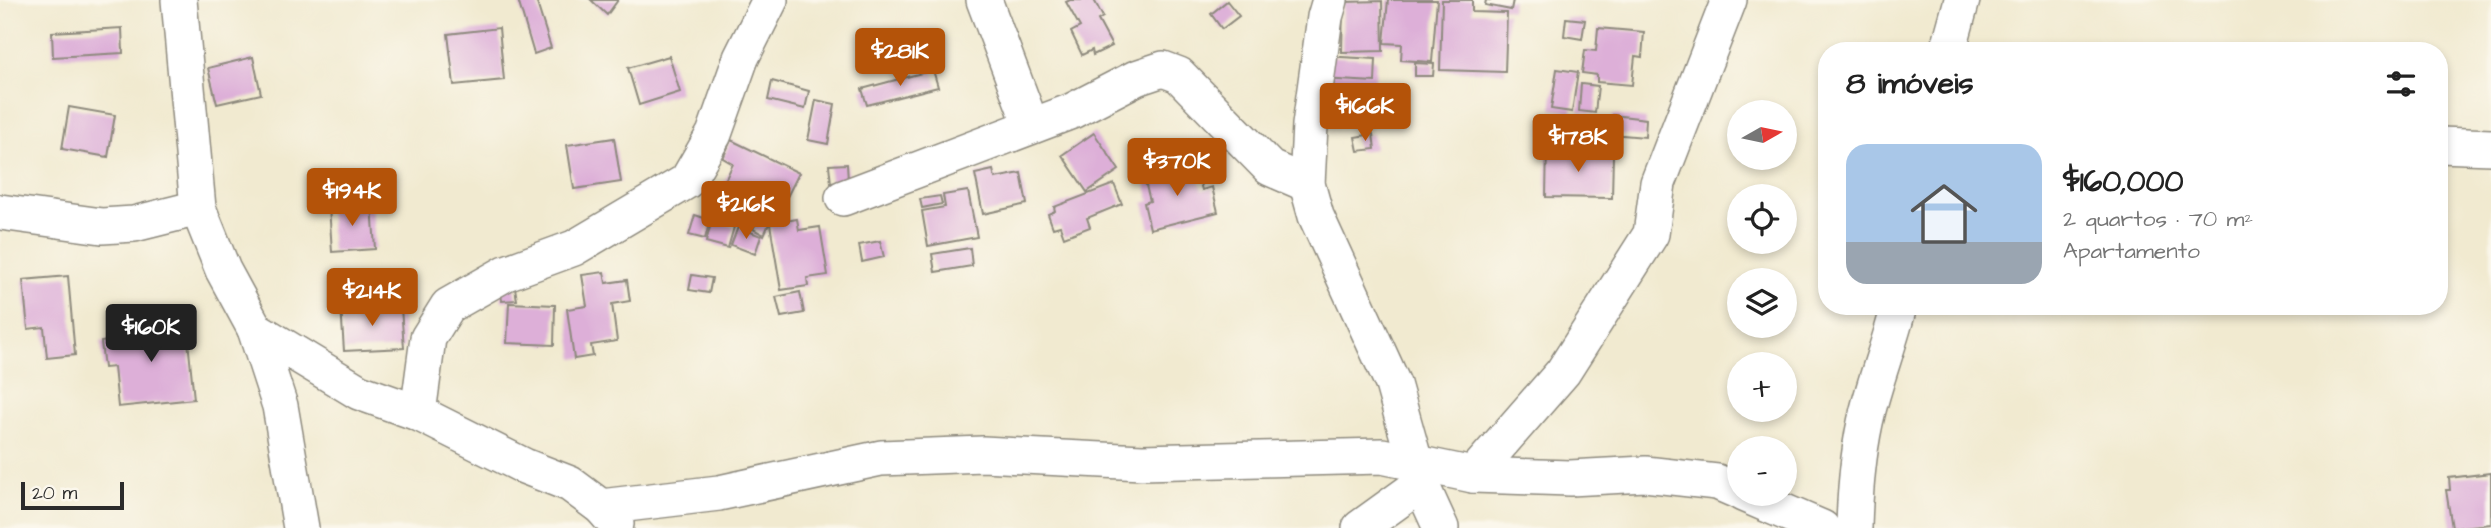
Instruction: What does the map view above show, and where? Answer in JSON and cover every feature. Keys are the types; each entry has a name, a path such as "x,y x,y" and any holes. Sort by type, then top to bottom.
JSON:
{"street":[{"path":"179,0 198,208 223,270 255,329 280,406 301,528"},
{"path":"418,413 428,338 448,306 506,273 574,248 687,181 714,134 741,58 770,0"},
{"path":"984,0 1031,125"},
{"path":"1331,0 1325,17 1310,125 1307,184 1316,216 1393,384 1417,472 1441,528"},
{"path":"1474,475 1563,372 1651,234 1658,183 1729,0"},
{"path":"1950,42 1962,0"},
{"path":"843,198 1072,111 1136,78 1163,69 1179,75 1270,168 1307,184"},
{"path":"2448,145 2491,147"},
{"path":"0,212 102,226 134,224 198,208"},
{"path":"1853,528 1855,481 1868,410 1888,353 1897,315"},
{"path":"255,329 359,392 418,413 524,466 570,484 610,518 881,458 983,454 1142,462 1382,456 1417,472 1570,478 1645,474 1717,482 1727,487"},
{"path":"1360,528 1417,472"},
{"path":"1771,506 1822,528"}],"building":[{"path":"518,0 536,0 551,48 534,54"},
{"path":"591,0 618,0 607,15"},
{"path":"1094,0 1103,17 1098,20 1112,46 1093,55 1092,50 1082,55 1071,32 1080,27 1066,2"},
{"path":"1388,0 1437,0 1432,62 1401,60 1402,44 1384,43"},
{"path":"1442,0 1472,0 1472,12 1507,13 1505,72 1440,70"},
{"path":"1486,0 1513,0 1511,10 1485,5"},
{"path":"1227,1 1239,16 1222,29 1211,14"},
{"path":"1382,1 1383,51 1342,52 1343,2"},
{"path":"1566,18 1585,20 1582,39 1564,36"},
{"path":"122,28 123,53 53,57 52,32"},
{"path":"499,28 504,80 454,85 448,34"},
{"path":"1598,28 1644,32 1642,57 1635,56 1632,85 1597,82 1597,75 1582,73 1585,50 1596,51"},
{"path":"935,42 940,62 900,72 895,52"},
{"path":"669,56 680,92 639,105 628,68"},
{"path":"1323,56 1376,59 1375,82 1321,79"},
{"path":"253,57 261,94 217,104 208,68"},
{"path":"1415,63 1434,64 1433,76 1415,76"},
{"path":"1557,69 1578,72 1572,112 1551,109"},
{"path":"933,70 938,87 867,105 862,89"},
{"path":"772,81 809,91 805,109 768,100"},
{"path":"1581,84 1598,86 1595,113 1579,111"},
{"path":"816,100 835,104 828,144 808,140"},
{"path":"69,107 115,115 108,157 62,149"},
{"path":"1613,115 1646,119 1645,137 1611,134"},
{"path":"1094,133 1119,170 1087,192 1062,155"},
{"path":"1373,134 1375,149 1358,151 1355,137"},
{"path":"614,138 621,182 574,189 567,145"},
{"path":"731,140 799,173 784,203 757,189 747,210 725,199 733,182 730,181 723,197 718,195 733,164 723,158"},
{"path":"1547,145 1577,146 1577,153 1613,154 1612,198 1546,197"},
{"path":"847,164 848,181 831,183 829,165"},
{"path":"1195,165 1202,190 1212,187 1218,212 1150,229 1144,203 1150,201 1144,178"},
{"path":"993,170 995,178 1021,173 1027,204 983,214 975,174"},
{"path":"1114,184 1122,204 1087,218 1090,227 1064,237 1060,226 1053,228 1048,214 1055,211 1054,207"},
{"path":"968,191 977,237 928,246 922,211 945,207 943,195"},
{"path":"940,196 942,204 922,208 920,199"},
{"path":"372,204 375,249 332,252 329,206"},
{"path":"695,215 710,220 705,239 689,235"},
{"path":"758,219 769,224 764,235 753,229"},
{"path":"797,219 799,230 820,227 828,275 807,278 808,286 781,290 770,224"},
{"path":"712,220 734,227 728,248 706,242"},
{"path":"738,227 761,236 755,254 731,245"},
{"path":"880,241 884,257 862,262 859,245"},
{"path":"970,248 972,266 935,272 932,254"},
{"path":"604,272 606,283 627,280 630,301 612,304 617,341 591,345 593,356 574,359 567,309 587,306 582,275"},
{"path":"692,275 712,278 709,293 689,290"},
{"path":"68,276 75,355 47,358 44,327 28,329 23,280"},
{"path":"514,282 517,300 502,301 500,283"},
{"path":"800,292 804,313 781,317 776,297"},
{"path":"509,303 555,305 554,345 507,343"},
{"path":"359,304 377,310 401,308 404,348 344,351 341,306"},
{"path":"186,321 194,399 118,407 114,367 104,368 101,342 114,340 119,328"},
{"path":"2491,473 2491,524 2452,528 2446,490 2450,490 2449,478"}]}
